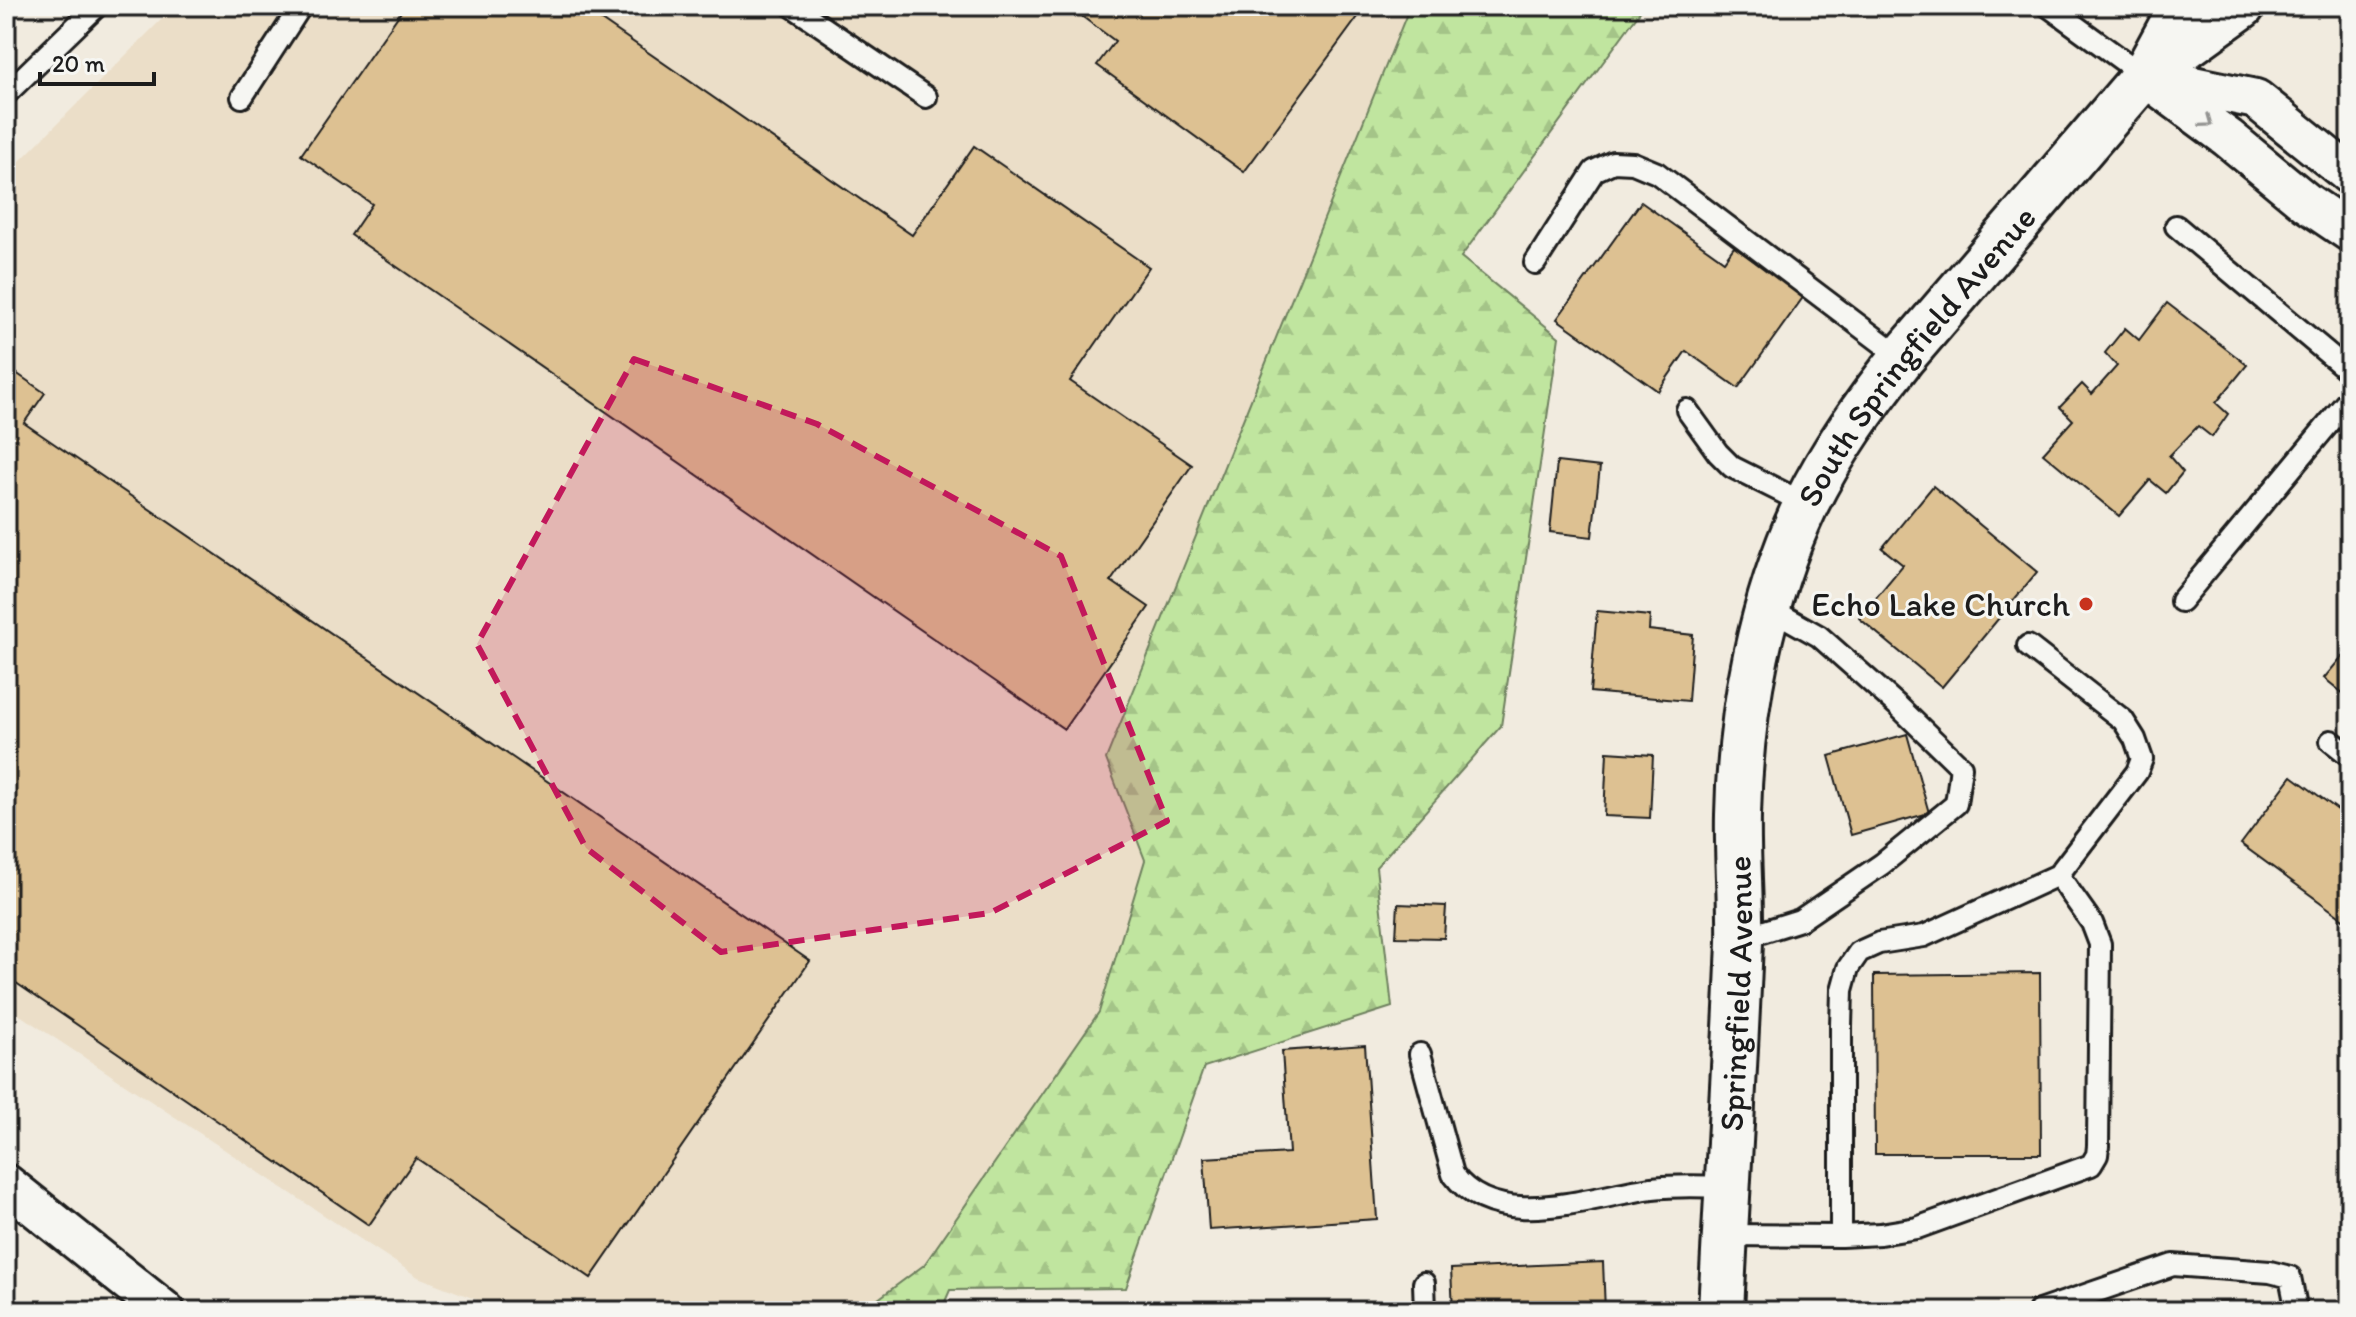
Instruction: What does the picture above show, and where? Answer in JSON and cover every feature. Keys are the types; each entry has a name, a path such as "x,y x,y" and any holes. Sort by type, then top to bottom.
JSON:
{"main road":[{"name":"South Springfield Avenue","path":"1752,674 1780,570 1806,504 1844,437 1902,358 2144,76 2182,6"},
{"name":"South Springfield Avenue","path":"2144,76 2242,6"},
{"name":"Springfield Avenue","path":"1721,1311 1740,939 1738,815 1752,674"}],"street":[{"path":"2144,76 2256,99 2350,175"},
{"path":"2144,76 2228,138 2307,203 2350,232"},
{"path":"6,1184 165,1311"}],"lane":[{"path":"6,94 97,6"},
{"path":"242,97 301,6"},
{"path":"792,6 926,97"},
{"path":"2048,6 2144,76"},
{"path":"1535,263 1594,171 1613,162 1633,163 1657,173 1902,358"},
{"path":"2176,226 2350,372"},
{"path":"2181,601 2350,398"},
{"path":"1687,410 1732,467 1806,504"},
{"path":"1740,939 1800,920 1882,864 1956,804 1961,767 1819,636 1769,608"},
{"path":"1841,1236 1842,990 1848,968 1859,952 1879,943 1924,936 2058,875 2137,772 2142,759 2135,739 2123,720 2028,646"},
{"path":"2331,741 2350,756"},
{"path":"1725,1235 1841,1236 1917,1228 2091,1165 2098,1146 2100,944 2092,923 2058,875"},
{"path":"1420,1054 1453,1174 1461,1186 1473,1195 1522,1209 1653,1188 1727,1187"},
{"path":"2039,1311 2173,1265 2195,1265 2290,1277 2295,1302 2293,1311"},
{"path":"1424,1283 1425,1311"}],"highlighted area":[{"path":"634,359 817,424 1061,556 1167,821 990,913 721,952 586,848 477,644"}],"shaded area":[{"path":"175,6 1410,6 1106,759 1145,860 1099,1012 924,1265 862,1311 506,1311 418,1277 6,1006 6,175"}],"green space":[{"path":"1410,6 1644,6 1461,257 1559,337 1501,726 1376,867 1392,1007 1204,1067 1126,1288 950,1290 941,1311 862,1311 924,1265 1099,1012 1145,860 1106,759"}],"building":[{"path":"405,6 503,6 507,9 509,6 581,6 912,235 974,146 1149,267 1070,381 1192,465 1111,581 1149,607 1064,729 351,235 372,204 301,155"},
{"path":"1068,6 1366,6 1244,172 1097,65 1115,41"},
{"path":"1641,202 1724,261 1734,247 1804,296 1738,388 1686,351 1658,391 1557,319"},
{"path":"2167,303 2247,365 2216,403 2228,414 2212,437 2198,426 2169,456 2183,472 2166,493 2150,480 2119,516 2043,453 2073,420 2060,407 2082,384 2092,394 2117,366 2105,353 2125,328 2139,340"},
{"path":"6,366 45,393 24,423 810,961 591,1278 416,1158 369,1225 6,976"},
{"path":"1557,462 1600,467 1592,537 1550,532"},
{"path":"1933,486 2037,572 1942,687 1859,618 1903,565 1882,548"},
{"path":"1597,611 1650,616 1649,630 1693,635 1688,701 1590,692"},
{"path":"2350,647 2350,699 2324,678"},
{"path":"1907,734 1929,813 1851,835 1829,756"},
{"path":"1607,752 1653,755 1650,818 1604,816"},
{"path":"2292,776 2350,819 2350,924 2241,844"},
{"path":"1398,904 1446,906 1444,938 1396,937"},
{"path":"2040,973 2041,1154 1875,1154 1874,975"},
{"path":"1365,1045 1377,1219 1209,1230 1204,1158 1289,1153 1282,1051"},
{"path":"1603,1262 1605,1311 1453,1311 1451,1269"}],"place":[{"name":"Echo Lake Church","path":"2086,604"}]}
